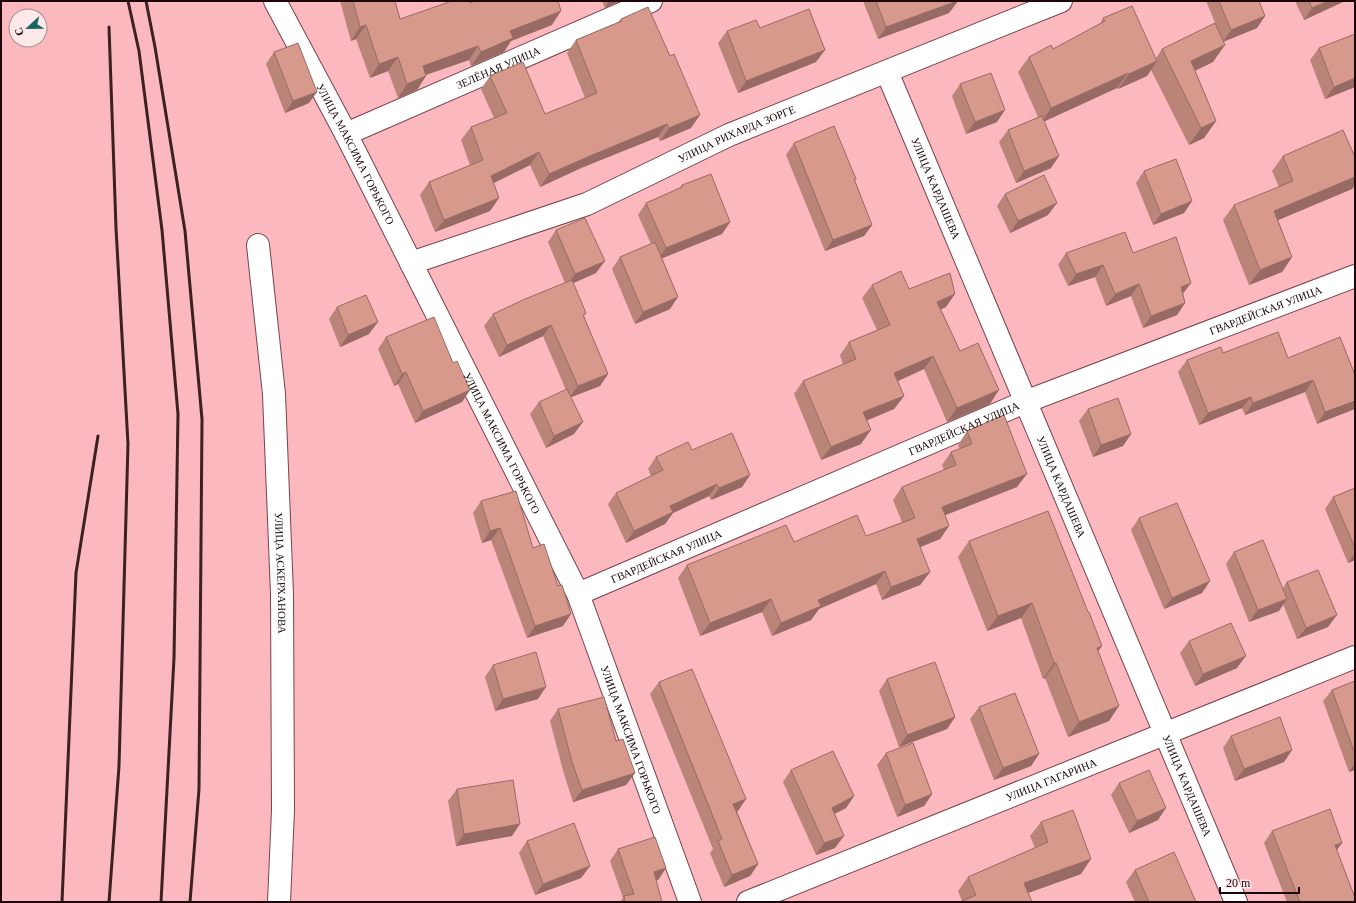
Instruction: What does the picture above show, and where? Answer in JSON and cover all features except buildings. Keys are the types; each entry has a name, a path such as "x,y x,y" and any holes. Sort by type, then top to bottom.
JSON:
{"street":[{"name":"УЛИЦА МАКСИМА ГОРЬКОГО","path":"275,1 346,134 578,594 690,902"},
{"name":"ЗЕЛЁНАЯ УЛИЦА","path":"346,134 651,1"},
{"name":"УЛИЦА РИХАРДА ЗОРГЕ","path":"411,263 587,204 729,135 1061,1"},
{"name":"УЛИЦА КАРДАШЕВА","path":"887,72 1236,902"},
{"name":"УЛИЦА АСКЕРХАНОВА","path":"258,245 274,394 282,594 283,810 279,902"},
{"name":"ГВАРДЕЙСКАЯ УЛИЦА","path":"578,594 1025,402 1355,276"},
{"name":"УЛИЦА ГАГАРИНА","path":"748,902 1355,658"}],"railway":[{"path":"128,1 139,51 162,230 178,414 174,658 161,902"},
{"path":"146,1 185,231 202,419 199,789 190,902"},
{"path":"109,27 116,228 128,444 119,766 109,902"},
{"path":"62,902 76,573 98,436"}]}
